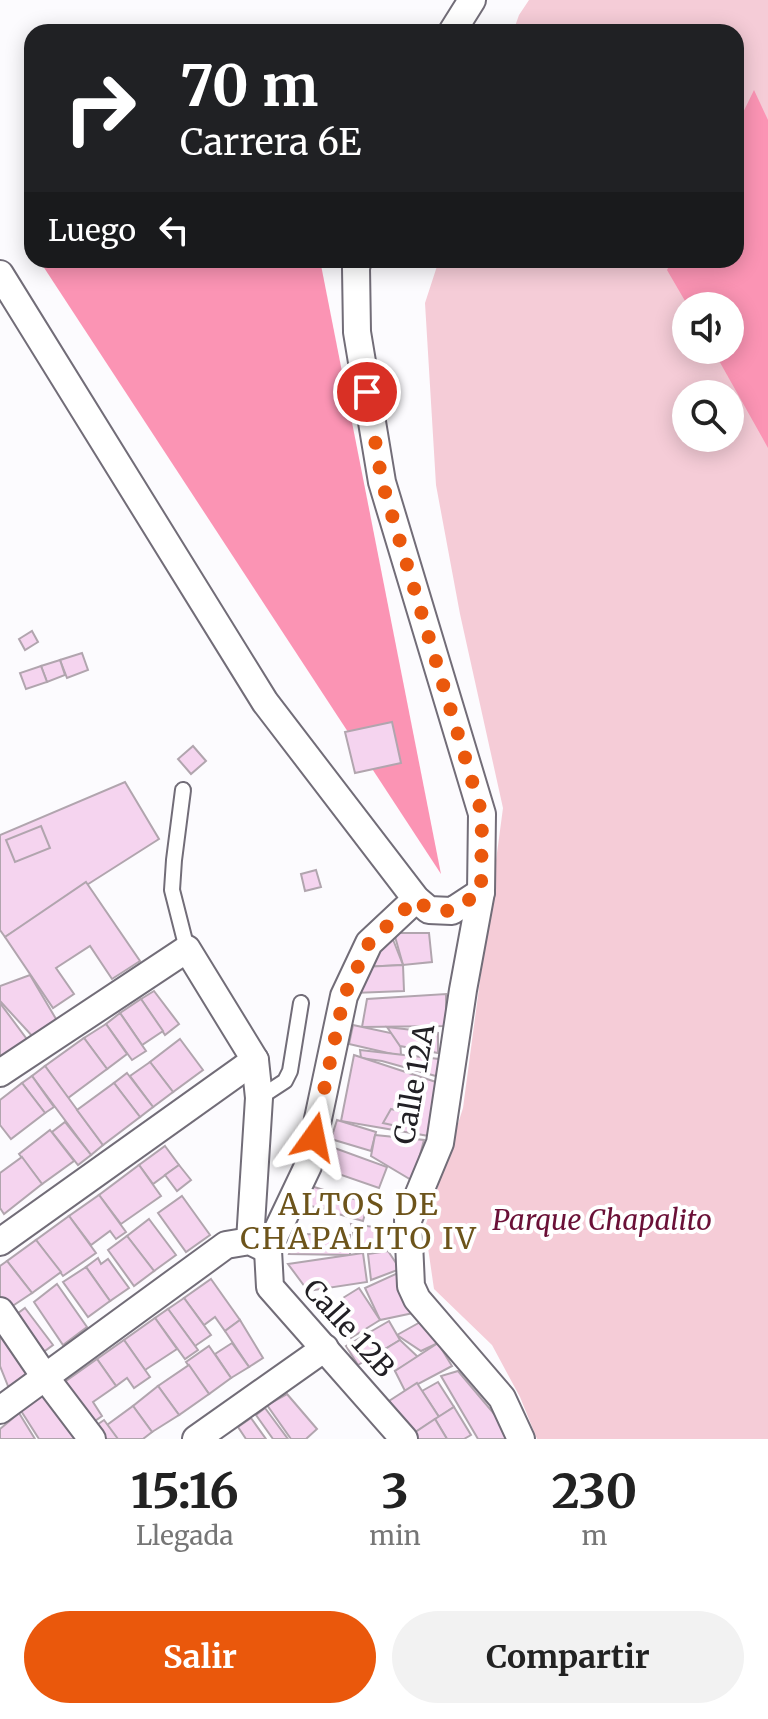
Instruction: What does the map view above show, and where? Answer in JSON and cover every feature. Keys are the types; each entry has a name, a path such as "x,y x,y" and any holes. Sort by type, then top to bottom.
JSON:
{"street":[{"path":"457,24 472,0"},
{"name":"Calle 12A","path":"356,268 357,332 382,482 482,814 481,892 440,1143 408,1220 411,1286 417,1299 502,1398 521,1439"},
{"path":"0,274 265,702 416,899 429,910 452,911 481,892"},
{"path":"0,1410 226,1245 259,1245 308,1166 344,996 369,943 416,899"},
{"path":"0,1073 187,949 255,1060 0,1242"},
{"name":"Calle 12B","path":"255,1060 259,1098 259,1245 270,1287 404,1439"},
{"path":"0,1311 92,1439"},
{"path":"196,1439 325,1348"}],"lane":[{"path":"183,790 172,890 187,949"},
{"path":"259,1098 285,1081 290,1071 301,1003"}],"green space":[{"name":"Parque Chapalito","path":"529,0 768,0 768,1439 537,1439 520,1397 492,1345 434,1289 425,1227 463,1108 503,808 460,614 436,485 425,303 436,268 744,268 744,24 516,24"}],"shaded area":[{"path":"754,90 768,120 768,448 744,405 744,380 730,380 721,364 744,364 744,292 680,292 667,270 744,268 744,111"},
{"path":"44,268 322,268 441,874"}],"building":[{"path":"32,631 38,642 25,650 19,639"},
{"path":"82,653 88,670 67,678 60,660"},
{"path":"60,660 65,675 47,682 41,666"},
{"path":"41,666 47,682 26,689 20,673"},
{"path":"392,722 401,763 355,773 345,732"},
{"path":"193,746 206,761 191,774 178,759"},
{"path":"125,782 159,839 5,937 0,930 0,835"},
{"path":"41,826 50,848 15,862 6,840"},
{"path":"316,870 321,887 305,891 301,874"},
{"path":"86,882 140,961 112,979 90,946 56,968 74,994 53,1008 5,937"},
{"path":"394,933 429,933 432,962 403,965"},
{"path":"392,937 403,965 362,967"},
{"path":"403,965 404,991 354,993 362,967"},
{"path":"30,975 59,1024 34,1038 0,1001 0,986"},
{"path":"154,991 179,1024 165,1035 141,999"},
{"path":"446,994 446,1026 362,1027 367,999"},
{"path":"141,999 163,1031 142,1045 120,1013"},
{"path":"0,1003 29,1042 4,1061 0,1056"},
{"path":"120,1013 146,1051 132,1060 106,1024"},
{"path":"106,1024 127,1054 107,1069 84,1038"},
{"path":"353,1025 400,1035 401,1056 349,1044"},
{"path":"387,1027 438,1033 438,1053 400,1046"},
{"path":"84,1038 107,1069 68,1098 45,1066"},
{"path":"180,1039 203,1070 173,1092 150,1062"},
{"path":"360,1050 439,1059 443,1078 361,1058"},
{"path":"354,1055 436,1082 429,1136 341,1121"},
{"path":"150,1062 173,1092 153,1107 130,1076"},
{"path":"45,1066 103,1145 91,1155 32,1076"},
{"path":"127,1073 153,1107 140,1117 114,1083"},
{"path":"32,1076 54,1107 45,1113 22,1083"},
{"path":"22,1083 45,1113 11,1139 0,1125 0,1100"},
{"path":"114,1083 140,1117 103,1145 77,1110"},
{"path":"391,1109 404,1112 401,1127 383,1123"},
{"path":"337,1120 376,1132 371,1151 331,1139"},
{"path":"65,1122 91,1155 78,1165 52,1132"},
{"path":"50,1130 74,1161 42,1184 19,1154"},
{"path":"375,1135 424,1140 413,1181 371,1156"},
{"path":"165,1146 179,1165 153,1184 139,1165"},
{"path":"329,1146 387,1167 379,1188 321,1168"},
{"path":"22,1157 42,1184 4,1214 0,1208 0,1173"},
{"path":"139,1165 161,1196 121,1224 99,1195"},
{"path":"179,1165 191,1180 177,1191 165,1175"},
{"path":"311,1186 330,1192 324,1210 305,1204"},
{"path":"330,1192 368,1203 363,1221 324,1210"},
{"path":"99,1195 126,1232 116,1239 110,1231 91,1245 69,1216"},
{"path":"182,1196 210,1235 186,1252 158,1213"},
{"path":"69,1216 96,1253 63,1276 36,1240"},
{"path":"149,1219 176,1255 154,1271 127,1236"},
{"path":"351,1224 382,1228 378,1249 356,1245"},
{"path":"297,1234 350,1235 350,1255 289,1254"},
{"path":"127,1236 154,1271 134,1286 108,1250"},
{"path":"36,1240 61,1272 32,1293 7,1261"},
{"path":"388,1251 400,1269 371,1280 368,1254"},
{"path":"363,1253 367,1282 308,1291 288,1264"},
{"path":"98,1258 101,1264 108,1259 129,1288 110,1301 86,1267"},
{"path":"7,1261 32,1293 5,1311 0,1304 0,1266"},
{"path":"86,1267 110,1301 88,1317 63,1282"},
{"path":"400,1272 418,1312 380,1320 365,1288"},
{"path":"211,1279 240,1320 225,1331 215,1317 204,1325 184,1298"},
{"path":"57,1284 87,1327 63,1345 34,1302"},
{"path":"359,1288 380,1320 351,1338 330,1306"},
{"path":"184,1298 211,1335 195,1346 168,1309"},
{"path":"25,1308 53,1345 38,1356 10,1319"},
{"path":"168,1309 198,1350 185,1359 155,1318"},
{"path":"155,1318 177,1349 145,1370 124,1340"},
{"path":"240,1320 263,1358 249,1367 225,1331"},
{"path":"424,1320 438,1343 421,1351 397,1335"},
{"path":"389,1321 400,1340 358,1365 346,1346"},
{"path":"0,1332 29,1377 10,1391 0,1366"},
{"path":"124,1340 150,1377 134,1388 127,1378 116,1386 97,1359"},
{"path":"400,1340 418,1357 395,1371 382,1351"},
{"path":"232,1343 249,1367 231,1378 215,1354"},
{"path":"438,1343 452,1366 405,1391 395,1371"},
{"path":"209,1346 231,1378 209,1394 186,1362"},
{"path":"97,1359 116,1386 93,1402 102,1416 85,1428 56,1388"},
{"path":"189,1365 209,1394 179,1415 158,1386"},
{"path":"458,1371 501,1422 508,1439 478,1439 441,1376"},
{"path":"438,1382 454,1407 439,1417 422,1391"},
{"path":"417,1383 439,1417 411,1435 389,1401"},
{"path":"158,1386 179,1415 152,1432 133,1406"},
{"path":"46,1390 76,1439 39,1439 18,1406"},
{"path":"287,1394 317,1429 306,1439 291,1439 267,1405"},
{"path":"133,1406 152,1432 143,1439 117,1439 107,1425"},
{"path":"454,1407 471,1435 464,1439 447,1439 435,1419"},
{"path":"265,1408 288,1439 273,1439 256,1415"},
{"path":"19,1413 35,1439 0,1439 0,1429"},
{"path":"251,1418 266,1439 246,1439 238,1427"},
{"path":"435,1419 447,1439 415,1439 411,1435"},
{"path":"104,1420 118,1439 94,1439 88,1431"}],"district":[{"name":"ALTOS DE CHAPALITO IV","path":"359,1222"}],"route":[{"path":"314,1137 344,996 369,943 416,899 429,910 452,911 481,892 482,814 382,482 367,392"}]}
